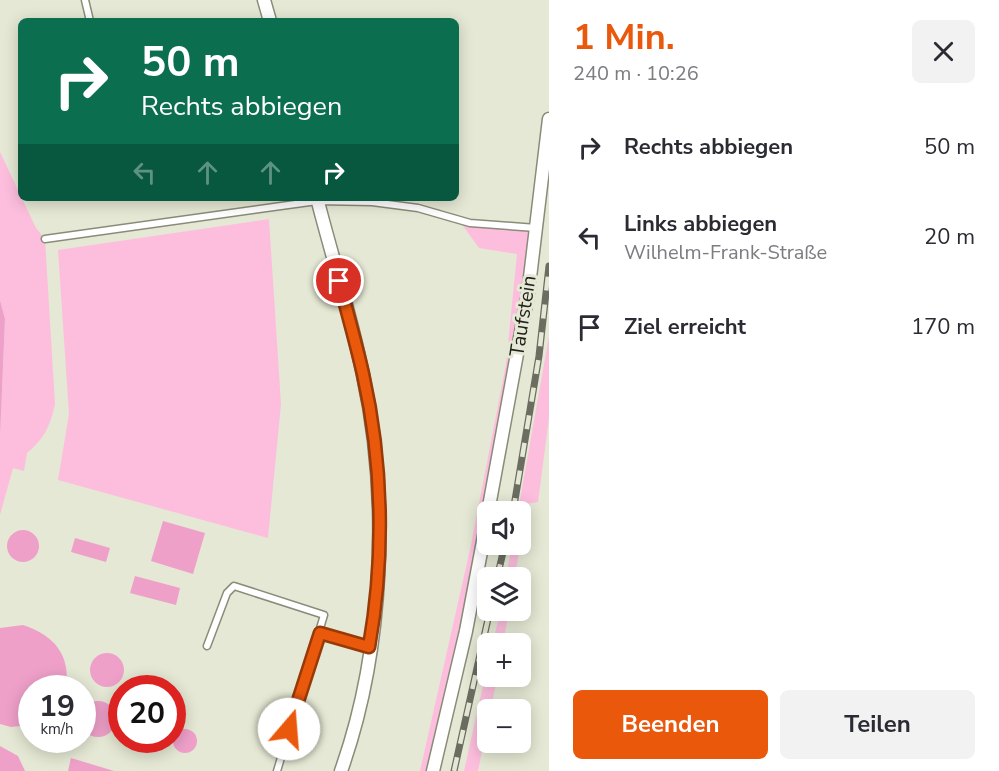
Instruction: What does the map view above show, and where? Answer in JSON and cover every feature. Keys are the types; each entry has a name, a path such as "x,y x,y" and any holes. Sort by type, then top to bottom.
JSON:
{"street":[{"path":"264,0 269,18"},
{"name":"Taufstein","path":"490,501 528,294 549,119"},
{"path":"318,201 363,375 374,444 379,549 378,593 360,703 341,771"},
{"name":"Taufstein","path":"433,771 466,631 480,555"}],"lane":[{"path":"85,0 89,18"},
{"path":"45,239 303,201"},
{"path":"354,201 418,208 470,223 536,228"},
{"path":"207,645 227,593 234,586 324,615 277,771"},
{"path":"320,633 369,647"}],"shaded area":[{"path":"0,152 18,190 18,201 23,201 36,228 45,239 55,404 46,431 27,453 24,471 13,468 0,515 0,438 5,319 0,300"},
{"path":"269,219 281,404 268,538 58,480 69,414 58,250"},
{"path":"458,219 536,228 528,294 487,501 480,501 506,364 517,254 479,248"},
{"path":"0,300 5,319 0,438"},
{"path":"549,336 549,418 538,502 520,501"},
{"path":"477,514 477,550 433,771 420,771"},
{"path":"163,521 205,533 193,574 151,561"},
{"path":"23,530 34,535 39,546 34,557 23,562 12,557 7,546 12,535"},
{"path":"75,538 110,548 106,562 71,552"},
{"path":"510,555 518,555 517,567 508,567"},
{"path":"135,576 180,588 176,605 130,593"},
{"path":"498,621 507,621 505,633 495,633"},
{"path":"23,625 44,634 58,648 66,666 67,675 18,675 18,726 0,724 0,628"},
{"path":"100,654 114,654 123,663 123,675 108,675 108,687 100,686 96,683 96,675 91,675 91,663"},
{"path":"483,687 495,687 493,699 480,699"},
{"path":"96,701 108,704 108,734 96,737"},
{"path":"477,713 477,753 482,753 478,771 464,771"},
{"path":"186,729 194,732 196,736 194,750 186,753"},
{"path":"0,746 18,756 25,771 0,771"},
{"path":"71,758 114,771 68,771"}],"railway":[{"path":"515,501 539,356 549,266"},
{"path":"500,567 502,555"},
{"path":"454,771 488,621"}],"route":[{"path":"289,729 320,633 369,647 378,593 380,527 374,444 363,375 339,281"}]}
